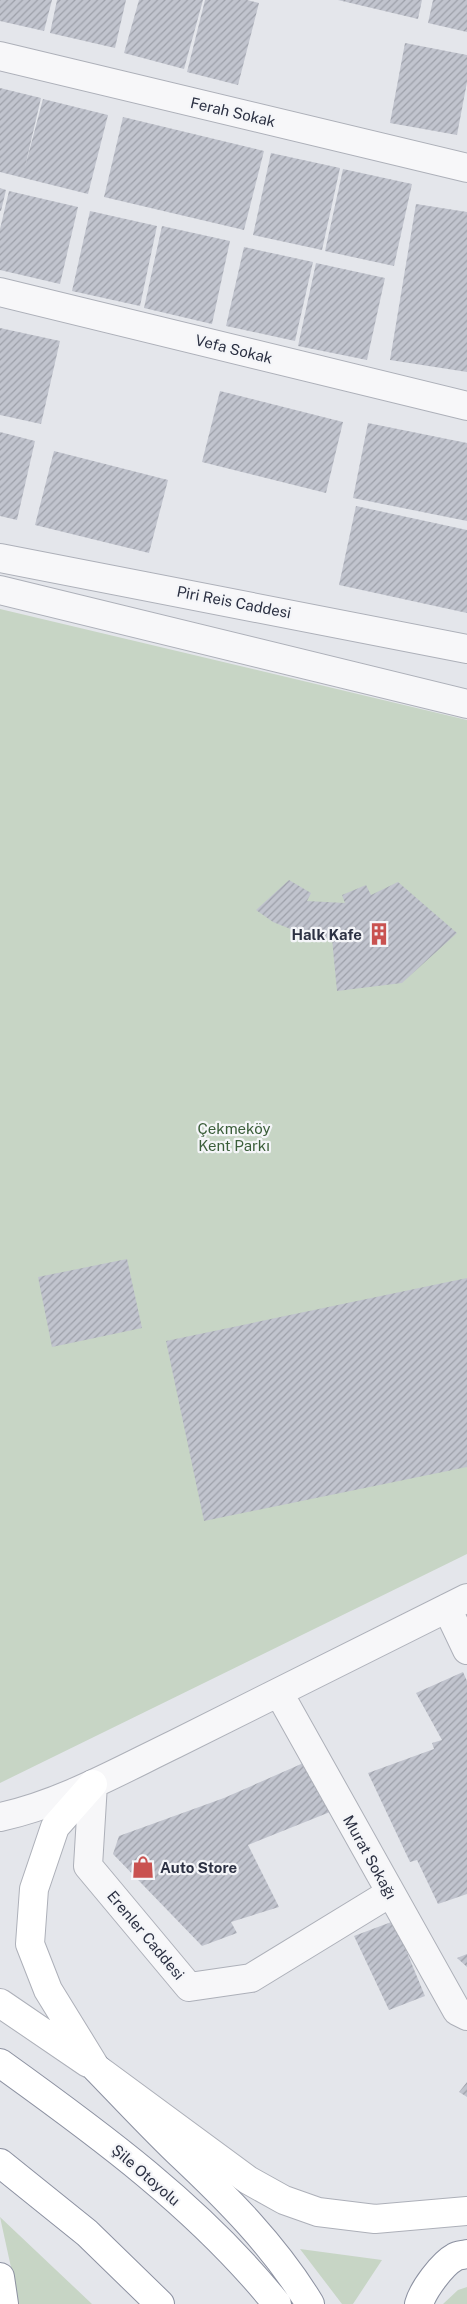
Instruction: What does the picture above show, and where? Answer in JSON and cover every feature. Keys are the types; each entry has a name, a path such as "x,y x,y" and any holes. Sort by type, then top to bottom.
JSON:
{"main road":[{"path":"93,1784 55,1827 34,1889 30,1944 48,1990 96,2068 178,2151 216,2186 296,2281 310,2304"},
{"path":"0,2003 96,2068 248,2180 284,2200 318,2212 375,2219 467,2211"},
{"name":"Şile Otoyolu","path":"0,2063 97,2132 191,2213 258,2281 277,2304"},
{"path":"0,2162 87,2233 160,2304"},
{"path":"419,2304 436,2276 456,2257 467,2254"},
{"path":"0,2277 4,2304"}],"street":[{"name":"Ferah Sokak","path":"0,56 467,168"},
{"name":"Vefa Sokak","path":"0,292 467,406"},
{"name":"Piri Reis Caddesi","path":"0,558 467,649"},
{"path":"0,590 467,704"},
{"path":"0,1817 20,1812 93,1784 457,1603 467,1650"},
{"name":"Murat Sokağı","path":"279,1693 457,2011 467,2016"},
{"name":"Erenler Caddesi","path":"93,1784 88,1866 189,1987 250,1978 390,1893"}],"green space":[{"name":"Çekmeköy Kent Parkı","path":"0,609 467,720 467,1554 0,1783"},
{"path":"0,2217 92,2304 19,2304"},
{"path":"300,2249 382,2260 353,2304 342,2304"},
{"path":"467,2287 467,2304 443,2304 458,2290"}],"building":[{"path":"0,0 52,0 44,31 0,21"},
{"path":"57,0 126,0 115,48 50,33"},
{"path":"139,0 203,0 184,69 124,53"},
{"path":"205,0 247,0 259,3 238,85 187,72"},
{"path":"338,0 422,0 418,19"},
{"path":"433,0 467,0 467,32 428,23"},
{"path":"405,43 467,55 467,82 457,135 390,123"},
{"path":"0,88 41,98 25,167 43,99 108,115 88,194 0,172"},
{"path":"123,117 264,151 244,230 104,197"},
{"path":"271,153 340,168 322,250 253,235"},
{"path":"343,169 412,184 394,266 325,251"},
{"path":"0,188 6,190 1,211 0,211"},
{"path":"9,191 78,207 60,284 0,270 0,229"},
{"path":"416,204 467,212 467,372 390,360"},
{"path":"90,211 157,226 140,306 72,291"},
{"path":"162,226 230,241 212,324 144,308"},
{"path":"244,247 313,262 295,341 226,326"},
{"path":"316,263 385,278 367,360 298,346"},
{"path":"0,328 60,341 41,424 0,415"},
{"path":"220,391 343,422 326,493 202,462"},
{"path":"368,423 467,443 467,521 353,498"},
{"path":"0,432 35,441 17,520 0,516"},
{"path":"54,451 168,480 149,553 35,525"},
{"path":"356,506 467,530 467,613 339,585"},
{"name":"Halk Kafe","path":"289,880 311,893 307,901 345,903 342,895 366,885 371,895 398,882 457,933 402,983 337,991 332,939 308,936 273,922 256,910"},
{"path":"127,1259 142,1328 52,1347 38,1277"},
{"path":"467,1278 467,1467 204,1521 166,1341"},
{"path":"463,1672 467,1681 467,1894 438,1904 417,1860 410,1862 368,1773 434,1749 432,1743 442,1740 416,1693"},
{"path":"308,1761 330,1812 248,1845 279,1907 231,1922 237,1933 202,1946 113,1854 119,1836 224,1798"},
{"path":"394,1921 425,1996 389,2010 354,1936"},
{"path":"467,1954 467,1967 457,1958"},
{"path":"467,2082 467,2097 459,2092"}],"place":[{"name":"Halk Kafe","path":"379,934"},
{"name":"Auto Store","path":"143,1867"}]}
